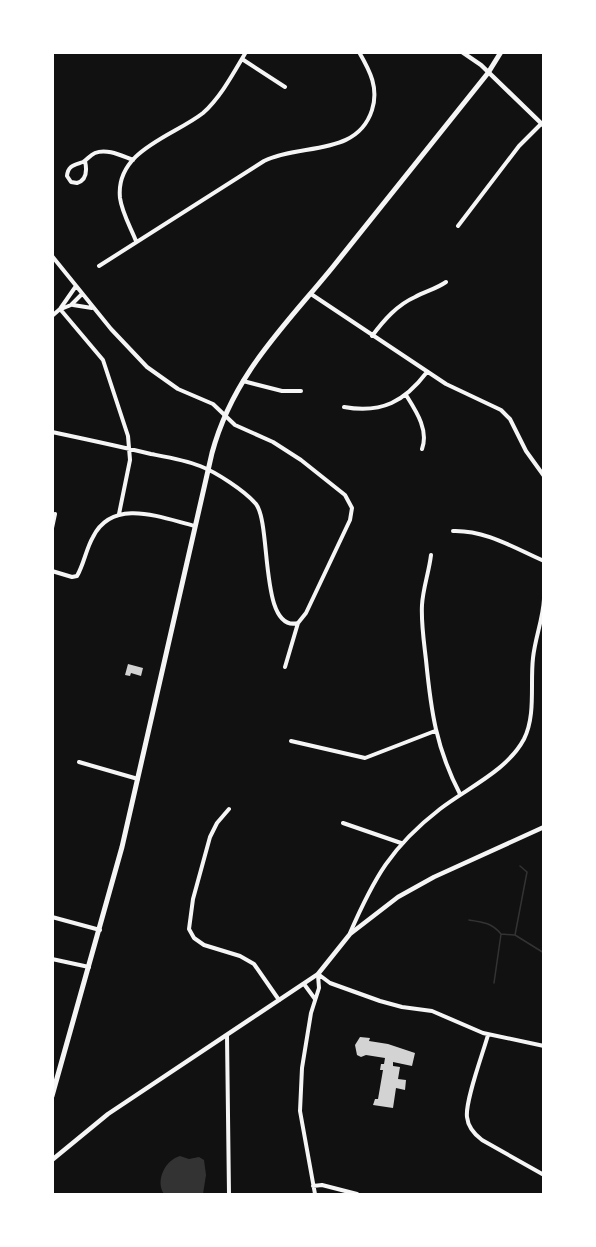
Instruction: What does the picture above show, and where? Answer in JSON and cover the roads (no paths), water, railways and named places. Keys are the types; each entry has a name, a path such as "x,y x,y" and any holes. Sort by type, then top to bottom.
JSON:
{"main road":[{"path":"52,1096 123,847 214,442 224,415 242,380 261,353 488,73 501,52"}],"street":[{"path":"136,241 123,210 120,195 122,178 133,160 146,148 204,111 218,96 246,52"},
{"path":"99,266 273,156 332,146 345,142 355,135 368,119 374,96 370,73 359,52"},
{"path":"458,226 519,146 542,125 478,63 462,52"},
{"path":"242,59 285,87"},
{"path":"85,161 84,179 77,183 71,182 67,176 68,170 91,155 100,152 117,154 133,160"},
{"path":"52,256 129,350 154,373 178,389 213,404 235,425 297,456 343,492 351,504 351,517 304,618 292,624 278,615 274,604 263,520 258,508 246,495 195,464 52,432"},
{"path":"372,336 405,302 446,282"},
{"path":"52,316 60,309 76,286"},
{"path":"71,305 82,294"},
{"path":"311,294 427,372 504,412 543,476"},
{"path":"60,309 71,305 83,305 95,310"},
{"path":"60,309 94,348 105,365 130,449 130,465 119,514"},
{"path":"344,407 363,409 381,407 406,395 427,372"},
{"path":"242,380 282,392 301,391"},
{"path":"406,395 422,424 425,436 422,449"},
{"path":"52,571 74,578 79,573 95,533 107,520 119,514 135,513 196,526"},
{"path":"52,528 55,514"},
{"path":"453,531 483,534 543,561"},
{"path":"431,555 422,609 429,702 446,765 460,794"},
{"path":"53,1159 93,1125 318,974 348,936 376,876 401,843 425,821 503,764 516,751 525,736 530,710 532,660 543,614 543,599"},
{"path":"285,667 298,623"},
{"path":"291,741 365,758 435,731"},
{"path":"79,762 138,779"},
{"path":"229,809 217,823 210,837 193,899 189,929 194,938 204,945 240,956 254,964 279,1000"},
{"path":"343,823 401,843"},
{"path":"348,936 407,891 543,827"},
{"path":"52,917 100,930"},
{"path":"52,959 89,967"},
{"path":"315,1194 300,1111 302,1068 319,988 318,974"},
{"path":"318,974 330,983 356,993 397,1006 438,1013 488,1035 543,1046"},
{"path":"304,984 315,999"},
{"path":"226,1035 229,1194"},
{"path":"488,1035 468,1105 468,1122 474,1133 482,1140 543,1175"},
{"path":"313,1185 322,1185 357,1194"}],"waterway":[{"path":"520,866 527,872 515,935 544,953"},
{"path":"469,920 494,927 501,934"},
{"path":"494,983 501,934 514,935"}]}
